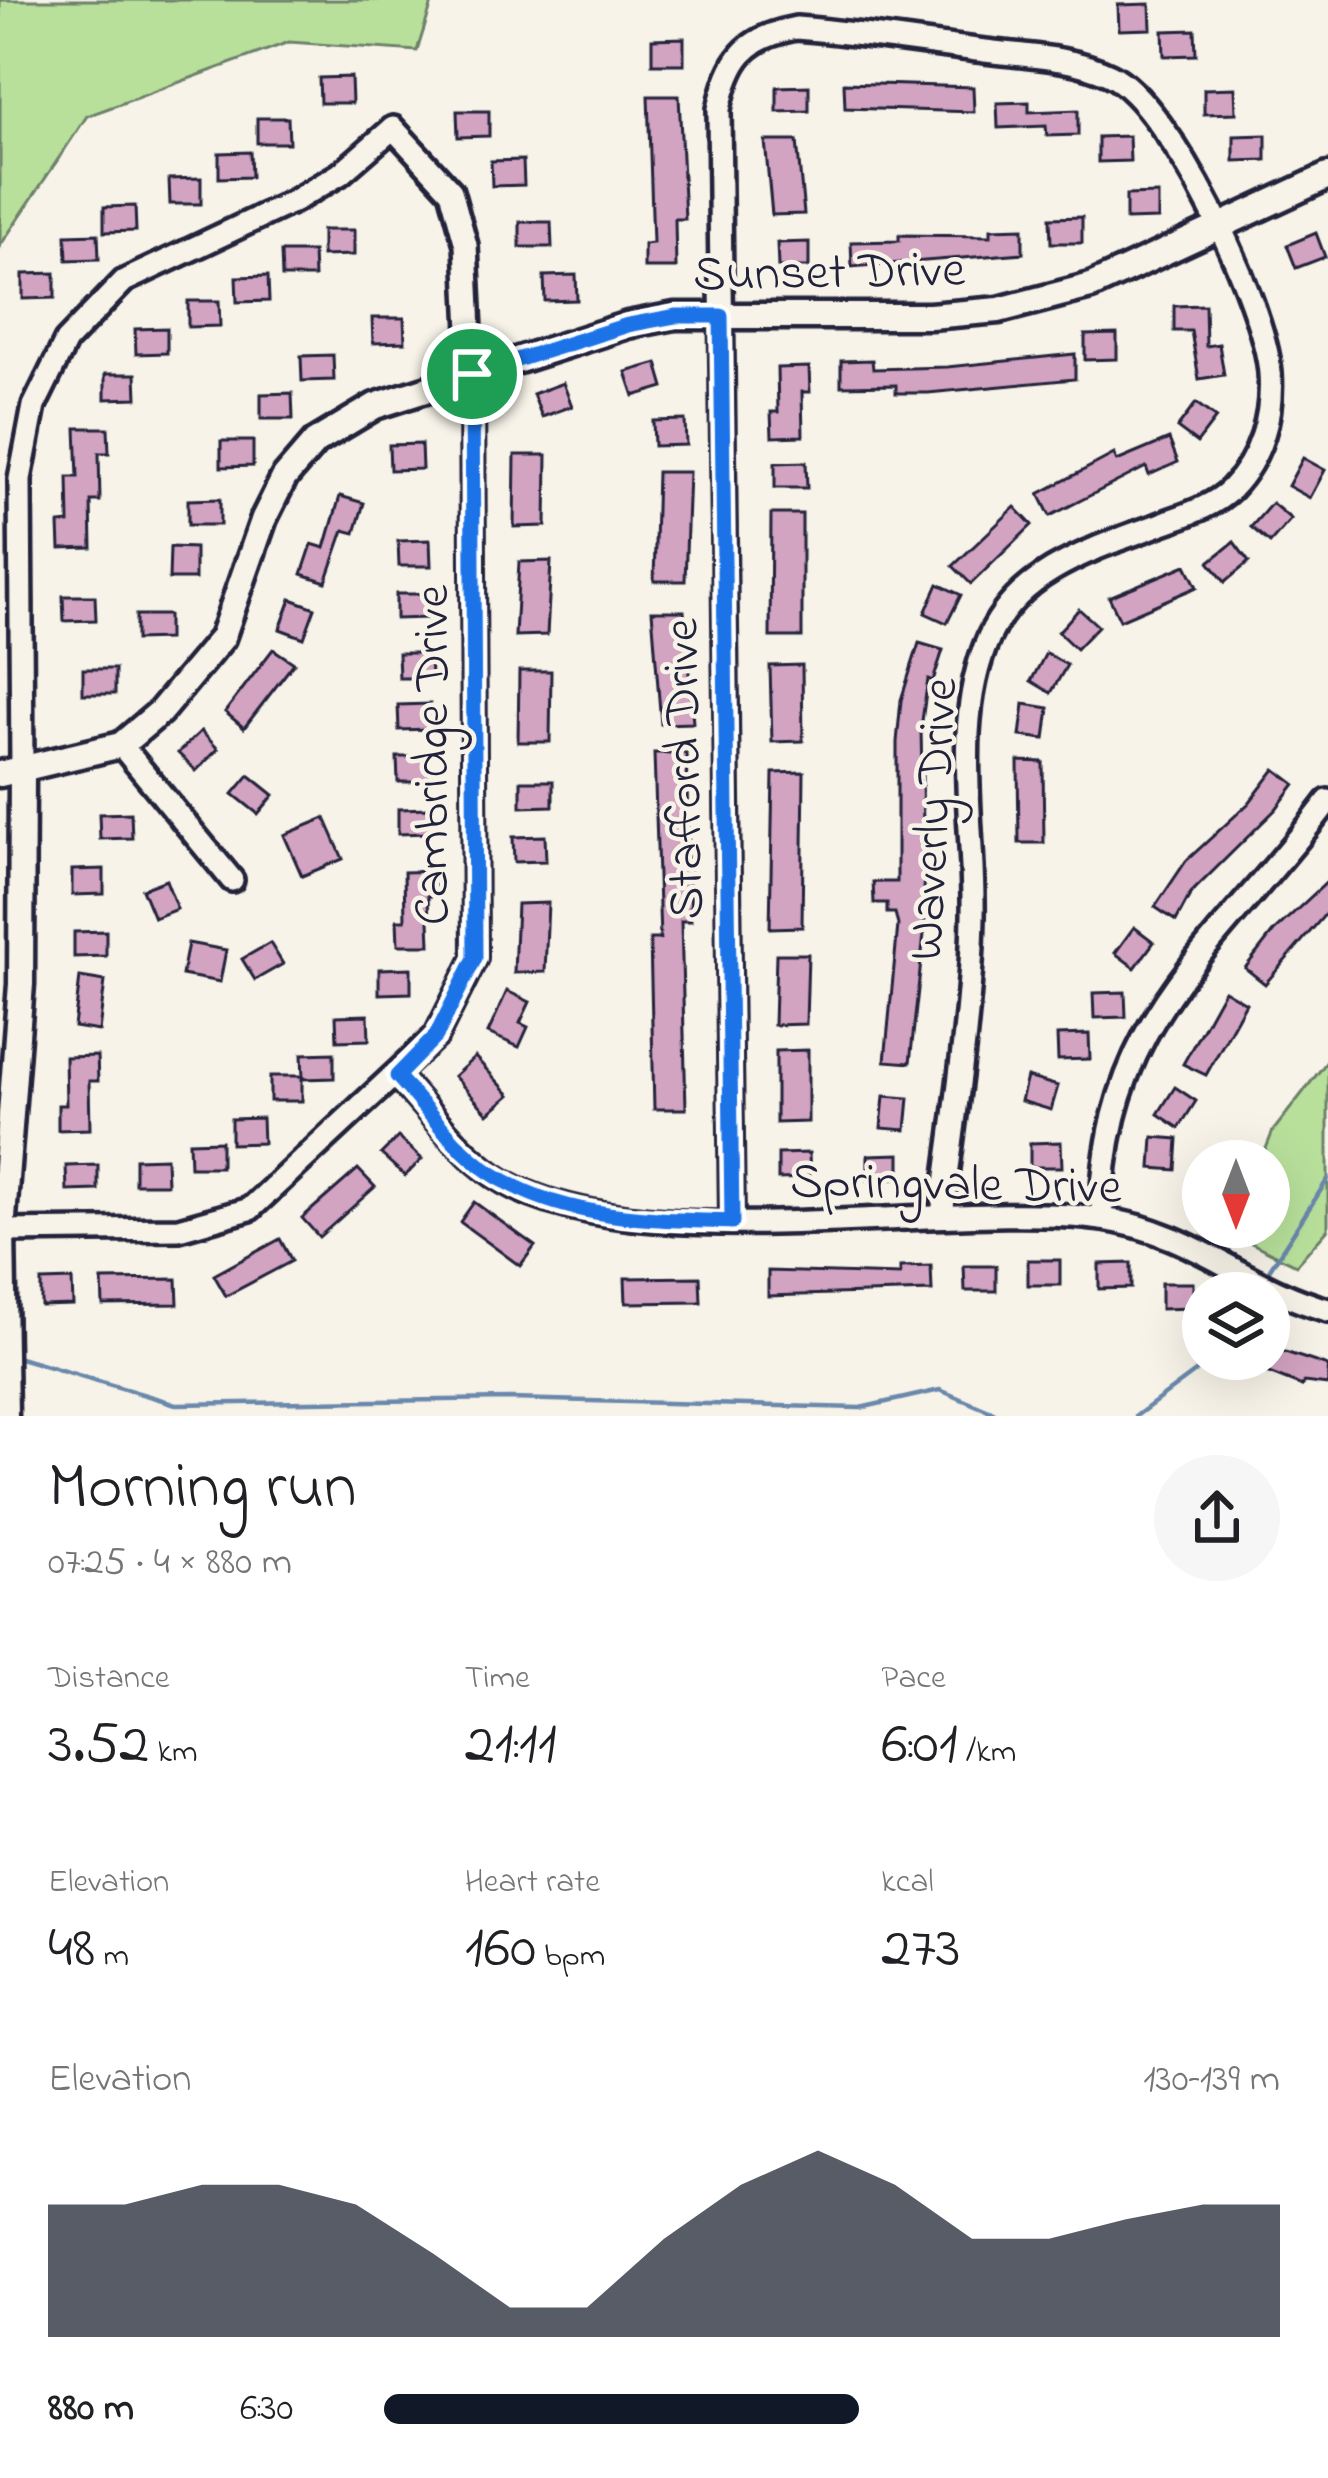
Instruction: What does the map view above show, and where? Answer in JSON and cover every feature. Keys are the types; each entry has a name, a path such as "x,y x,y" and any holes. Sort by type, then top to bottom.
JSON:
{"street":[{"name":"Waverly Drive","path":"721,316 719,109 726,78 740,49 764,34 796,28 1064,61 1109,74 1138,92 1165,129 1220,230 1264,334 1270,374 1269,419 1252,463 1228,493 1046,573 1015,598 991,634 975,676 970,726 973,920 942,1215"},
{"name":"Cambridge Drive","path":"2,1231 179,1229 250,1209 436,1036 475,958 472,374 460,214 451,190 393,128 340,174 294,201 124,281 66,341 34,406 20,478 11,772"},
{"name":"Sunset Drive","path":"11,772 121,745 192,680 222,638 264,518 284,478 314,442 375,406 628,325 721,316 930,316 999,310 1091,286 1328,176"},
{"name":"Stafford Drive","path":"721,316 732,1222"},
{"path":"121,745 232,880"},
{"path":"5,1416 2,1231 21,983 11,772"},
{"path":"1102,1220 1107,1132 1131,1055 1199,952 1328,801"},
{"name":"Springvale Drive","path":"397,1076 485,1170 547,1202 624,1218 732,1222 942,1215 1102,1220 1187,1241 1288,1296 1328,1310"}],"green space":[{"path":"0,0 433,0 417,51 289,42 87,116 0,246"},
{"path":"1328,1060 1328,1229 1296,1265 1261,1248 1290,1248 1290,1140 1269,1140"}],"building":[{"path":"1150,4 1151,29 1119,30 1118,5"},
{"path":"1195,30 1196,55 1164,56 1163,31"},
{"path":"684,38 684,64 652,64 652,39"},
{"path":"351,77 352,103 320,103 319,78"},
{"path":"844,83 973,87 974,112 845,108"},
{"path":"809,86 809,111 777,112 777,87"},
{"path":"1235,88 1236,113 1204,114 1204,89"},
{"path":"648,96 679,96 685,219 675,219 676,268 644,268 644,244 653,243"},
{"path":"1029,102 1029,112 1078,110 1078,135 1047,136 1046,126 998,128 997,103"},
{"path":"457,111 489,111 489,136 458,137"},
{"path":"257,118 288,118 289,143 257,143"},
{"path":"1266,135 1266,160 1234,161 1234,136"},
{"path":"1129,136 1130,161 1098,162 1098,137"},
{"path":"765,141 797,141 804,214 772,215"},
{"path":"250,152 251,177 219,178 219,153"},
{"path":"523,160 524,185 492,186 491,161"},
{"path":"201,178 201,204 170,204 169,179"},
{"path":"1158,194 1158,219 1126,220 1126,195"},
{"path":"135,206 136,231 104,232 104,207"},
{"path":"1082,217 1082,243 1051,243 1050,218"},
{"path":"520,222 551,222 552,247 520,247"},
{"path":"1023,228 1023,253 852,267 851,242 899,241 899,235 991,236 991,229"},
{"path":"322,230 354,230 354,255 322,256"},
{"path":"1316,233 1325,257 1296,268 1287,245"},
{"path":"98,234 99,259 67,260 66,235"},
{"path":"809,242 809,267 778,267 777,243"},
{"path":"281,252 313,252 314,277 282,277"},
{"path":"55,273 55,298 23,299 23,274"},
{"path":"576,275 577,300 545,301 544,276"},
{"path":"268,276 269,301 237,302 236,277"},
{"path":"188,301 219,301 220,326 188,327"},
{"path":"1205,305 1206,346 1219,344 1224,375 1199,379 1191,331 1174,331 1174,306"},
{"path":"372,318 404,318 405,342 373,343"},
{"path":"167,328 167,353 136,354 135,329"},
{"path":"1117,334 1117,359 1085,360 1085,335"},
{"path":"1075,354 1075,379 928,393 896,393 896,385 841,386 841,361 872,360 873,369 947,367"},
{"path":"333,355 334,380 302,381 301,356"},
{"path":"657,363 664,387 634,396 626,372"},
{"path":"809,367 810,392 802,392 803,436 772,437 771,412 778,412 777,368"},
{"path":"105,374 136,374 137,398 105,399"},
{"path":"563,383 572,406 542,417 533,394"},
{"path":"292,393 293,419 261,419 261,394"},
{"path":"1196,403 1216,418 1197,443 1177,428"},
{"path":"685,420 686,445 654,446 653,421"},
{"path":"76,428 108,428 109,453 99,453 100,501 91,501 92,548 60,549 59,524 69,523 68,477 78,477"},
{"path":"1169,439 1178,462 1149,475 1146,467 1050,516 1039,494 1114,454 1117,461"},
{"path":"221,441 253,441 253,466 221,467"},
{"path":"421,444 422,469 390,470 389,445"},
{"path":"515,455 547,455 546,526 514,527"},
{"path":"1303,458 1325,470 1310,498 1288,486"},
{"path":"806,462 807,488 775,488 775,463"},
{"path":"657,472 689,472 685,581 654,581"},
{"path":"340,496 364,503 355,533 344,530 326,582 302,574 312,544 325,548"},
{"path":"220,499 220,525 188,525 188,500"},
{"path":"1272,503 1291,519 1270,543 1251,527"},
{"path":"1015,507 1032,525 971,584 953,566"},
{"path":"771,514 802,514 802,637 770,637"},
{"path":"430,540 431,566 399,566 398,541"},
{"path":"1234,542 1249,562 1225,582 1209,562"},
{"path":"170,547 195,548 195,579 169,579"},
{"path":"551,561 547,635 515,636 519,562"},
{"path":"1186,565 1197,587 1120,620 1109,597"},
{"path":"938,584 961,595 947,623 925,613"},
{"path":"396,594 428,594 428,618 396,619"},
{"path":"63,596 95,596 96,620 64,621"},
{"path":"291,599 315,608 304,638 280,629"},
{"path":"1079,609 1098,626 1076,649 1058,632"},
{"path":"652,611 684,611 693,723 661,724"},
{"path":"136,615 168,615 168,639 136,640"},
{"path":"919,643 943,650 933,681 928,679 921,728 925,925 910,1063 885,1061 898,925 895,913 887,913 887,903 874,903 873,882 897,882 897,742 901,700"},
{"path":"273,649 294,663 244,728 225,712"},
{"path":"398,653 430,653 431,678 399,678"},
{"path":"1046,653 1067,665 1051,693 1031,681"},
{"path":"802,665 803,741 772,742 770,666"},
{"path":"83,669 115,669 115,694 83,694"},
{"path":"519,671 551,671 550,742 518,742"},
{"path":"430,704 431,729 399,730 398,705"},
{"path":"1024,704 1049,708 1045,739 1020,736"},
{"path":"201,731 218,749 196,771 178,753"},
{"path":"654,753 686,753 691,921 681,921 686,1109 654,1109 650,939 660,939"},
{"path":"397,757 429,757 429,782 398,782"},
{"path":"1018,761 1043,762 1044,843 1019,843"},
{"path":"1275,769 1295,784 1276,809 1191,893 1176,921 1155,907 1186,861 1249,803"},
{"path":"804,772 802,927 770,928 773,773"},
{"path":"249,775 274,795 258,814 233,794"},
{"path":"521,781 553,781 553,806 521,807"},
{"path":"430,808 430,833 398,834 398,809"},
{"path":"131,813 132,838 100,839 99,814"},
{"path":"325,818 343,859 302,876 284,835"},
{"path":"545,836 546,861 514,862 513,837"},
{"path":"104,869 104,894 72,895 72,870"},
{"path":"436,871 436,896 428,896 430,945 398,945 397,920 405,920 404,872"},
{"path":"166,880 177,909 154,918 142,889"},
{"path":"1328,881 1328,911 1265,984 1245,968 1274,931"},
{"path":"548,903 545,972 514,973 517,904"},
{"path":"1134,927 1154,942 1135,968 1115,953"},
{"path":"106,931 106,956 74,957 74,932"},
{"path":"188,943 226,950 220,982 182,975"},
{"path":"270,943 283,964 255,980 242,959"},
{"path":"776,954 808,954 806,1024 774,1025"},
{"path":"411,968 411,993 379,994 379,969"},
{"path":"80,977 105,981 99,1031 74,1027"},
{"path":"1224,990 1246,1003 1206,1075 1183,1064"},
{"path":"507,991 530,1002 520,1023 528,1027 519,1047 488,1033"},
{"path":"1125,992 1126,1017 1094,1018 1093,993"},
{"path":"368,1015 369,1040 337,1041 336,1016"},
{"path":"1089,1034 1090,1059 1058,1060 1057,1035"},
{"path":"808,1050 808,1122 776,1123 776,1051"},
{"path":"334,1053 334,1078 303,1079 302,1054"},
{"path":"97,1056 98,1081 89,1081 90,1129 58,1130 58,1105 66,1105 65,1057"},
{"path":"475,1057 510,1095 488,1114 454,1076"},
{"path":"270,1076 302,1076 302,1101 270,1101"},
{"path":"1027,1077 1058,1086 1051,1110 1021,1101"},
{"path":"1175,1087 1196,1101 1179,1128 1158,1114"},
{"path":"884,1096 909,1098 906,1130 881,1128"},
{"path":"262,1118 263,1143 231,1144 231,1119"},
{"path":"398,1137 422,1159 405,1176 381,1154"},
{"path":"1153,1137 1178,1139 1176,1170 1151,1168"},
{"path":"221,1141 221,1167 190,1167 189,1142"},
{"path":"1061,1142 1062,1167 1030,1167 1030,1143"},
{"path":"809,1153 810,1178 778,1179 778,1154"},
{"path":"900,1154 900,1179 868,1180 868,1155"},
{"path":"166,1158 167,1184 135,1184 135,1159"},
{"path":"98,1165 98,1190 67,1191 66,1166"},
{"path":"358,1169 375,1187 319,1237 302,1218"},
{"path":"474,1202 535,1246 520,1266 460,1222"},
{"path":"280,1239 292,1261 226,1296 214,1275"},
{"path":"1028,1260 1060,1260 1060,1285 1028,1285"},
{"path":"1131,1263 1131,1288 1099,1289 1099,1264"},
{"path":"931,1266 932,1291 768,1296 768,1271 900,1275 900,1267"},
{"path":"964,1266 996,1266 996,1291 965,1291"},
{"path":"700,1277 701,1302 626,1303 625,1278"},
{"path":"177,1279 178,1304 103,1305 102,1280"},
{"path":"72,1280 73,1305 41,1306 41,1281"},
{"path":"1161,1283 1182,1283 1182,1308 1161,1309"},
{"path":"1290,1354 1328,1366 1328,1385 1304,1382 1302,1386 1287,1380"}],"waterway":[{"path":"1268,1272 1328,1179"},
{"path":"13,1356 176,1404 510,1399 860,1408 940,1390 1001,1416"},
{"path":"1136,1416 1185,1380"}],"route":[{"path":"676,316 721,316 732,1222 624,1218 547,1202 485,1170 397,1076 436,1036 475,958 472,374 628,325 676,316"}]}
